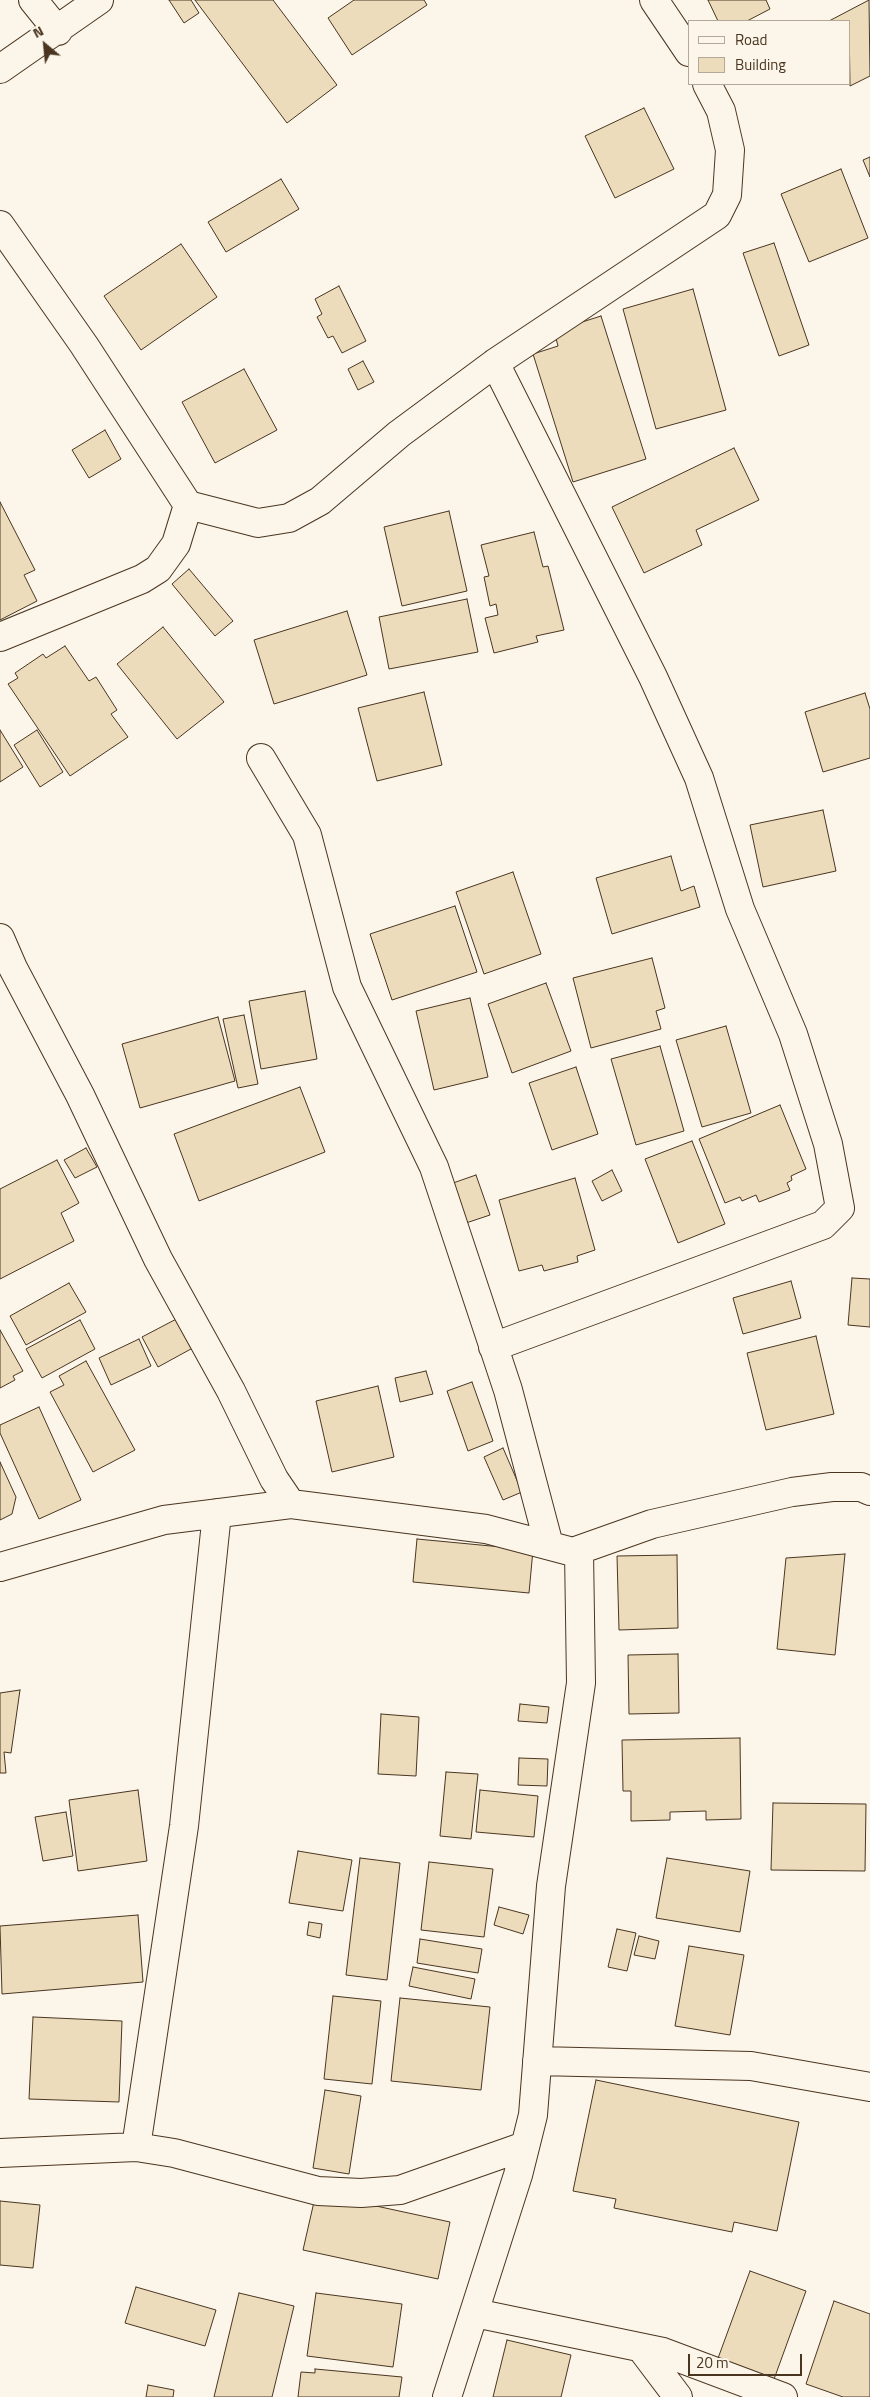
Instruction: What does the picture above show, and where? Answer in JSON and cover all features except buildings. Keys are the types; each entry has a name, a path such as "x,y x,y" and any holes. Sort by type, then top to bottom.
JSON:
{"street":[{"path":"33,0 58,31"},
{"path":"0,69 58,31 99,0"},
{"path":"654,0 688,51"},
{"path":"0,225 84,345 188,505 258,523 289,518 320,501 399,434 495,363 716,215 727,195 730,150 721,111 708,85"},
{"path":"493,1347 823,1225 840,1208 828,1144 796,1043 740,909 699,778 653,677 495,363"},
{"path":"0,637 142,578 158,569 176,544 188,505"},
{"path":"261,758 307,835 347,987 434,1167 508,1390 549,1545"},
{"path":"0,938 13,968 80,1095 158,1259 231,1391 274,1479 290,1504"},
{"path":"0,1567 164,1520 290,1504 486,1529 573,1552 652,1524 792,1492 832,1487 861,1487 870,1491"},
{"path":"136,2147 184,1826 217,1514"},
{"path":"448,2397 518,2176 533,2115 551,1886 581,1683 579,1551"},
{"path":"537,2061 752,2066 870,2087"},
{"path":"0,2153 136,2147 174,2152 318,2190 361,2193 400,2190 525,2146"},
{"path":"475,2313 663,2352 783,2397"},
{"path":"641,2348 678,2397"}]}
